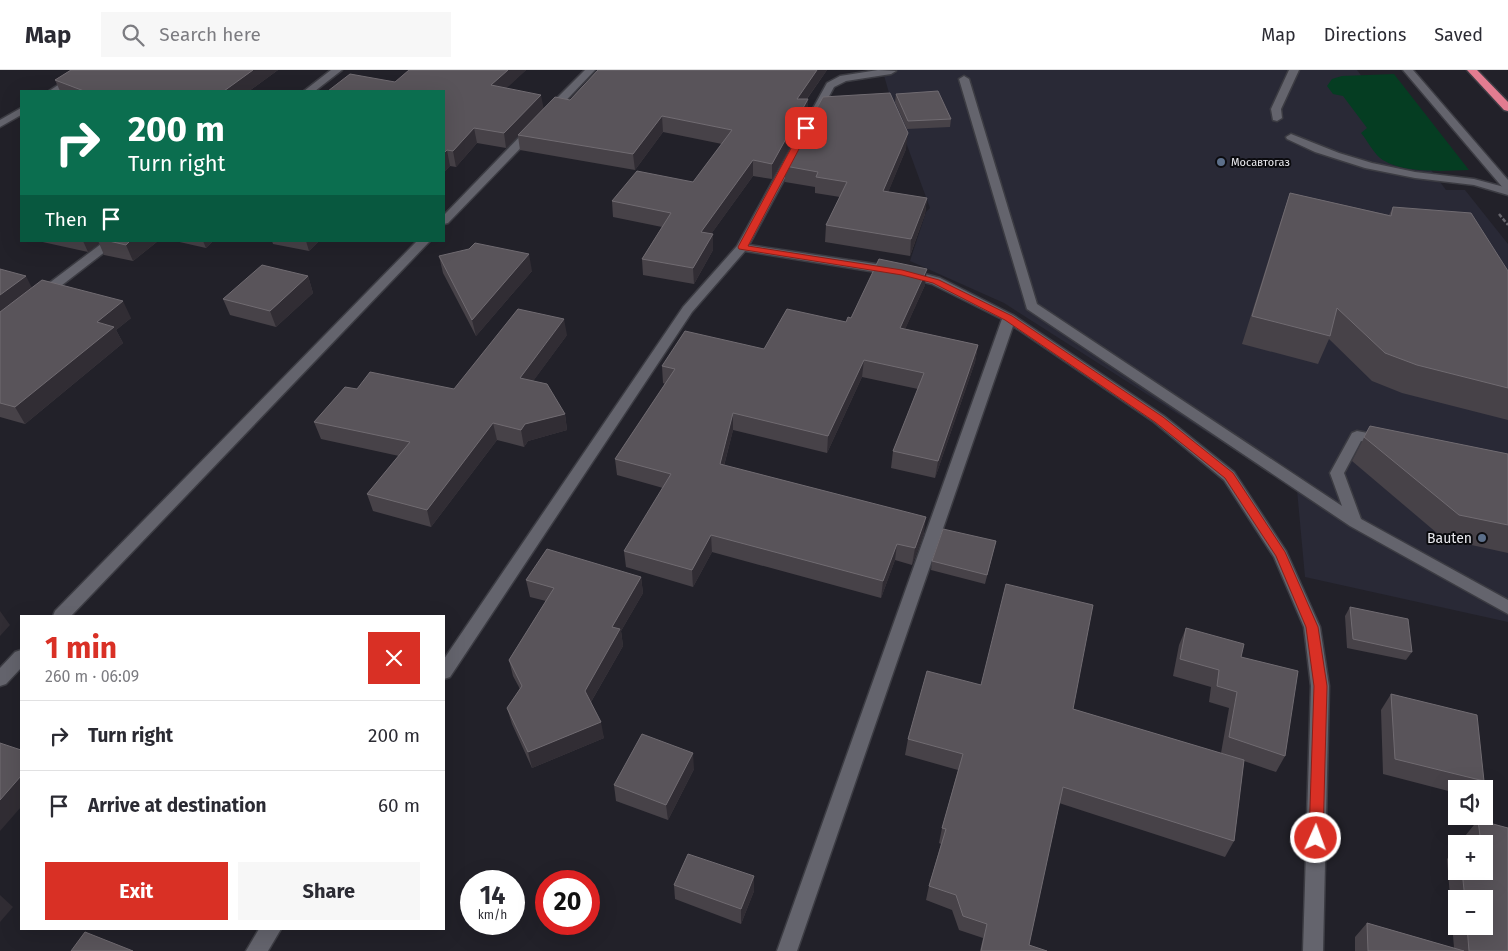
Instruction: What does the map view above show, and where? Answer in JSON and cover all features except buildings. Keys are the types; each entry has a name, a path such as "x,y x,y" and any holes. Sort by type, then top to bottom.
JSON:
{"highway":[{"path":"1466,70 1493,93"},
{"path":"1472,70 1508,108"}],"street":[{"path":"56,90 88,70"},
{"path":"310,90 337,70"},
{"path":"445,220 590,70"},
{"path":"445,671 687,310 742,247 830,85 843,78 890,70"},
{"path":"1277,118 1276,109 1294,70"},
{"path":"1408,70 1508,187"},
{"path":"964,78 1030,306 1355,522 1508,608"},
{"path":"0,124 20,112"},
{"path":"1291,137 1332,154 1394,170 1416,175 1471,180 1490,184 1508,192"},
{"path":"30,304 112,242"},
{"path":"62,615 423,242"},
{"path":"742,247 902,272 936,282 1009,318 1159,419 1229,476 1281,555 1312,627 1320,686 1313,951"},
{"path":"787,951 1009,318"},
{"path":"1355,522 1337,474 1358,436 1397,442"},
{"path":"0,679 20,658"},
{"path":"256,951 270,930"}],"shaded area":[{"path":"877,70 1357,70 1446,190 1465,190 1508,244 1508,622 1305,577 1297,490 1004,303 910,261 926,212 930,208 893,107 883,72"}],"green space":[{"path":"1394,74 1469,170 1435,171 1411,169 1399,167 1380,158 1361,133 1367,128 1343,96 1333,94 1327,86 1332,79 1342,76"}],"place":[{"name":"Мосавтогаз","path":"1221,162"},
{"name":"Bauten","path":"1482,538"}],"route":[{"path":"806,128 742,247 902,272 936,282 1009,318 1159,419 1229,476 1281,555 1312,627 1320,686 1316,838"}]}
